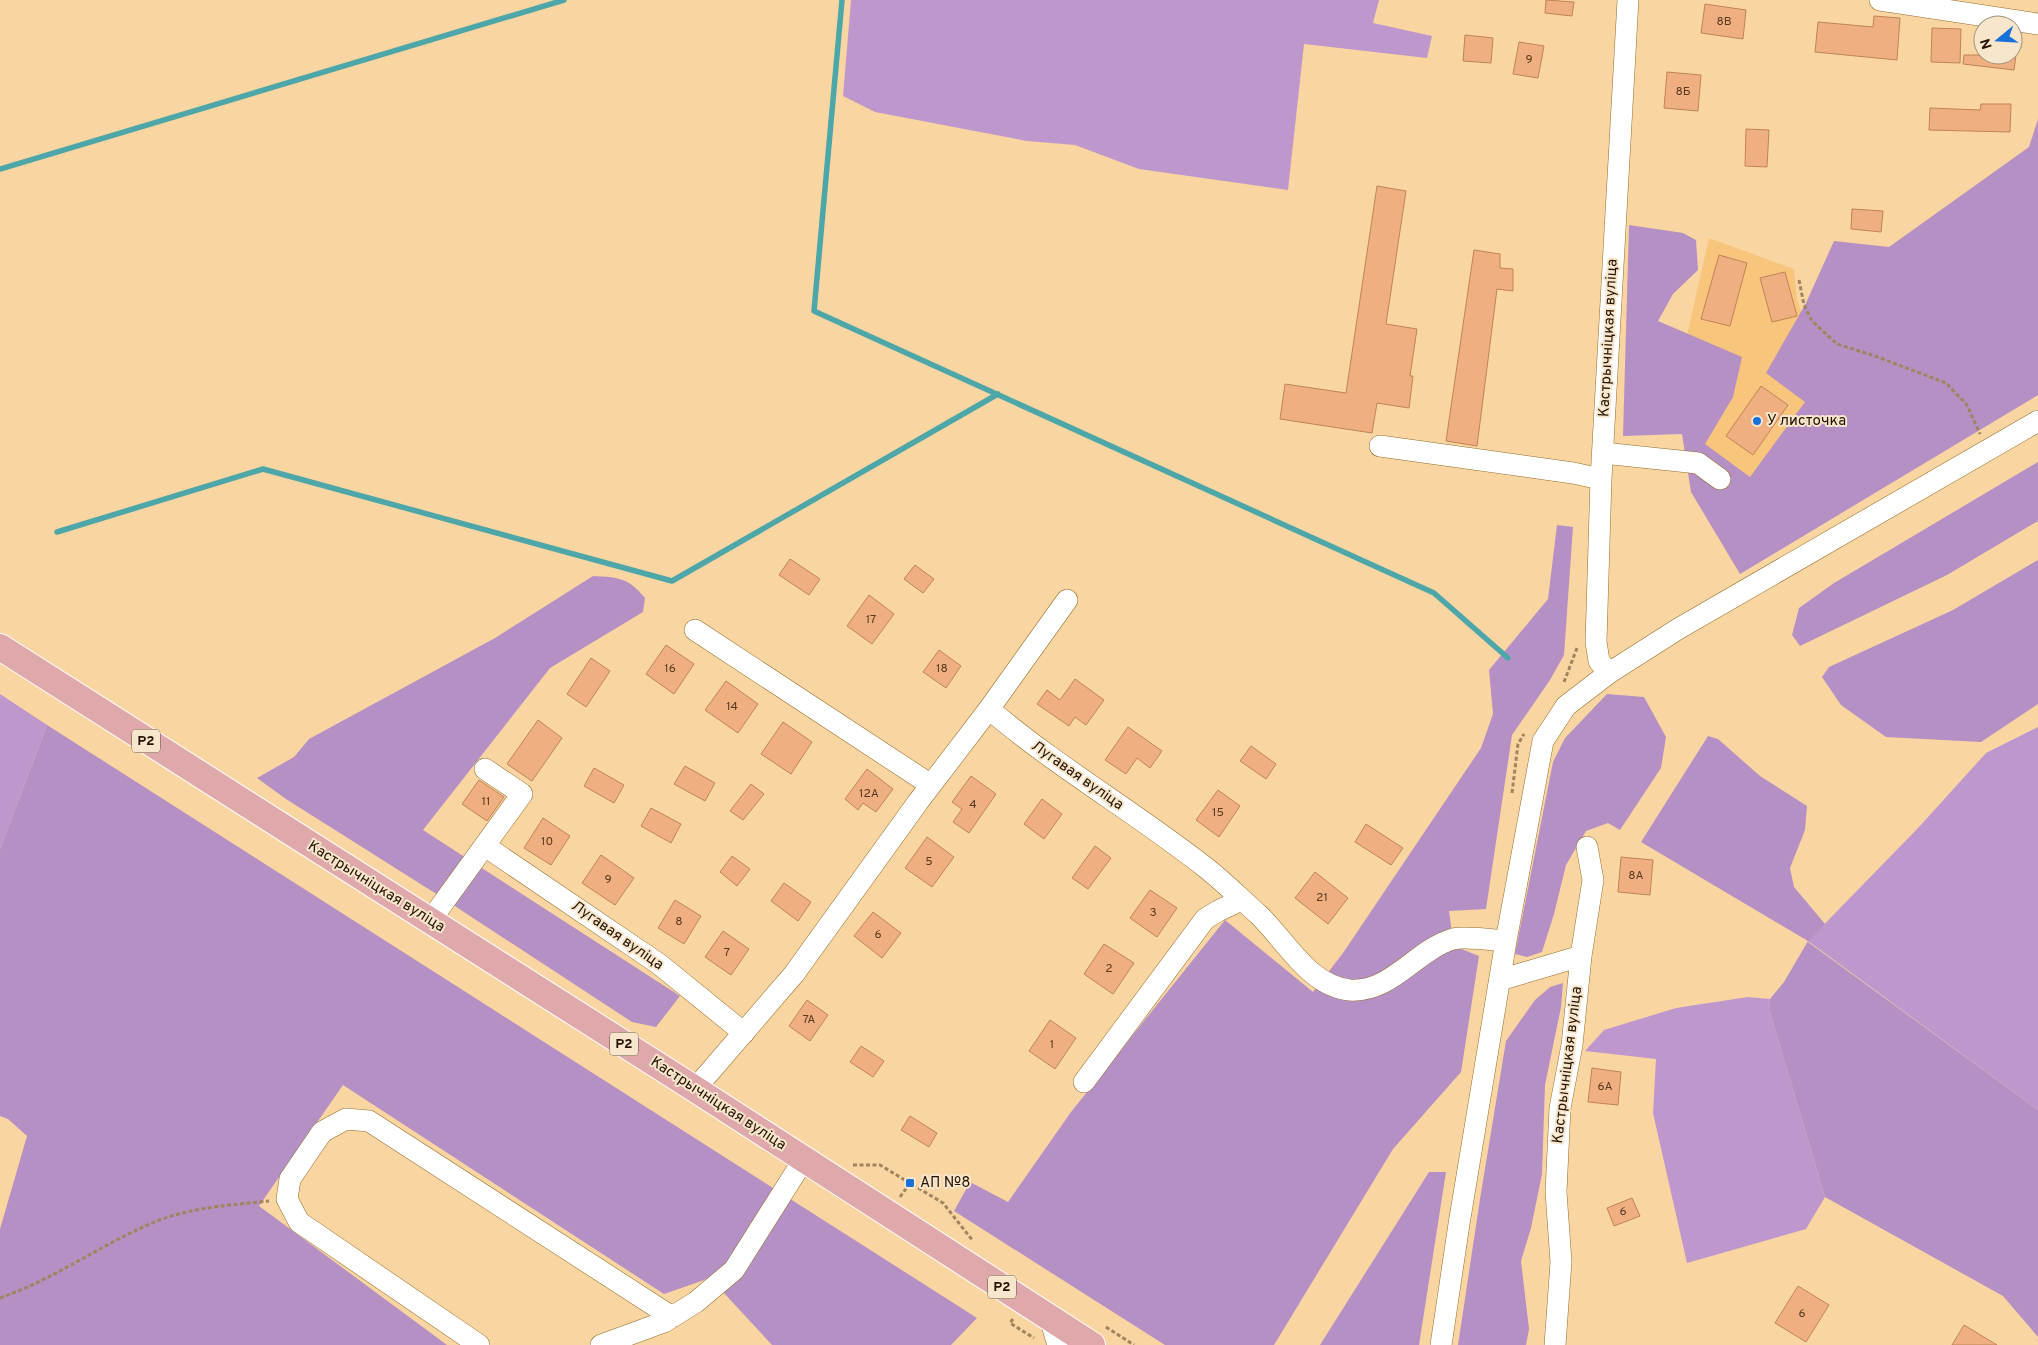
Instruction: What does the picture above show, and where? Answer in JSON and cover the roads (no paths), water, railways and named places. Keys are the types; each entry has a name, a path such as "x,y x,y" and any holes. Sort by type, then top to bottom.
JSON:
{"main road":[{"name":"Кастрычніцкая вуліца","path":"0,647 695,1089 1050,1318 1096,1334"}],"street":[{"name":"Кастрычніцкая вуліца","path":"1609,673 1599,661 1596,642 1601,479 1628,0"},
{"path":"1880,0 2038,24"},
{"path":"1440,1345 1506,941 1543,741 1566,706 1609,673 1678,629 2038,421"},
{"path":"1380,446 1573,473 1601,479"},
{"path":"1603,453 1698,463 1720,479"},
{"path":"695,1089 794,974 1067,600"},
{"path":"695,630 931,785"},
{"name":"Лугавая вуліца","path":"989,709 1022,737 1206,868 1260,917 1308,970 1332,985 1351,990 1378,986 1426,952 1454,939 1506,941"},
{"path":"430,921 522,794 485,770"},
{"name":"Лугавая вуліца","path":"485,846 659,964 744,1032"},
{"name":"Кастрычніцкая вуліца","path":"1555,1345 1561,1262 1556,1192 1560,1108 1572,1044 1581,956 1593,880 1587,847"},
{"path":"1084,1082 1205,919 1241,900"},
{"path":"1500,980 1581,956"},
{"path":"479,1345 299,1222 287,1199 290,1179 322,1132 346,1119 369,1121 672,1317"},
{"path":"601,1345 639,1332 672,1317 696,1302 734,1270 804,1159"},
{"path":"1050,1318 1058,1345"}],"waterway":[{"path":"0,169 564,0"},
{"path":"842,0 814,311 1434,593 1508,658"},
{"path":"57,532 263,469 672,581 998,394"}],"place":[{"name":"У листочка","path":"1757,421"},
{"name":"АП №8","path":"910,1183"}]}
